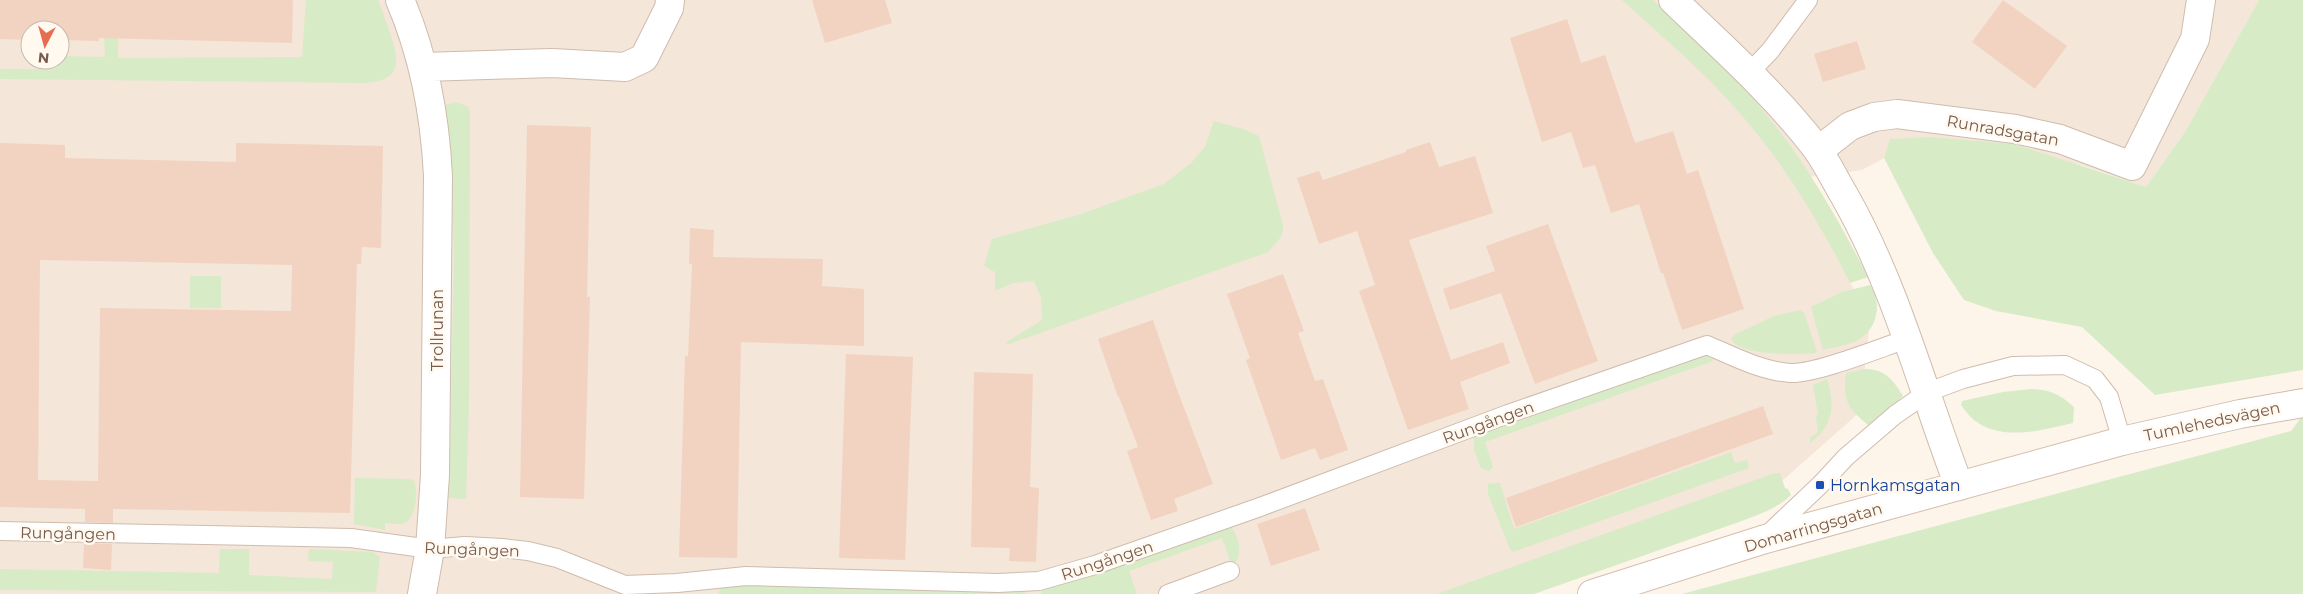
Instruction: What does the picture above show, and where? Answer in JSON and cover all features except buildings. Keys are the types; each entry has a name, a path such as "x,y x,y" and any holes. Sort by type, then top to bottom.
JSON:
{"street":[{"name":"Trollrunan","path":"400,0 424,67 436,140 438,176 436,475 430,549 422,594"},
{"path":"424,67 552,63 625,67 644,58 669,8 670,0"},
{"path":"1672,0 1749,73 1818,150 1860,224 1889,289 1928,392 1959,486"},
{"name":"Runradsgatan","path":"1818,150 1850,126 1874,116 1897,114 2015,129 2060,139 2132,166 2195,39 2201,0"},
{"name":"Tumlehedsvägen","path":"2122,441 2240,414 2303,403"},
{"name":"Domarringsgatan","path":"1592,594 1762,540 2122,441"}],"lane":[{"path":"1749,73 1770,51 1808,0"},
{"name":"Rungången","path":"0,531 351,538 430,549 465,546 528,551 557,558 625,585 677,583 746,576 998,583 1039,581 1095,565 1508,414 1707,345 1750,364 1790,373 1810,370 1907,339"},
{"path":"1762,540 1820,485 1846,457 1895,415 1928,392 1963,379 2013,366 2065,365 2095,380 2109,397 2122,441"},
{"path":"1168,594 1230,572"},
{"path":"625,585 647,594"}],"shaded area":[{"path":"0,0 2259,0 2185,132 2146,187 2081,165 1891,139 1884,158 1862,170 1795,179 1870,320 1860,412 1773,489 1510,594 0,594"}],"green space":[{"path":"103,0 119,0 118,58 302,57 306,0 378,0 395,50 396,66 387,77 366,83 0,79 0,69 70,70 70,56 105,57"},
{"path":"1622,0 1653,0 1748,93 1776,127 1805,168 1832,211 1868,277 1850,283 1800,194 1755,131 1711,82"},
{"path":"2259,0 2303,0 2303,370 2155,395 2082,327 1996,311 1964,300 1933,253 1884,158 1890,139 1930,137 2014,144 2146,187 2185,132"},
{"path":"455,102 467,106 470,112 469,401 466,499 449,498 454,259 452,174 443,106"},
{"path":"1214,121 1243,129 1259,136 1283,225 1281,236 1277,243 1268,252 1009,344 1005,343 1042,320 1041,298 1034,281 1013,283 995,291 995,272 984,266 992,239 1078,215 1164,184 1191,163 1205,147"},
{"path":"190,276 221,276 221,308 190,308"},
{"path":"1870,285 1874,291 1877,306 1874,321 1867,333 1861,338 1842,346 1823,350 1811,307 1842,292"},
{"path":"1800,310 1804,313 1817,352 1815,353 1783,354 1756,351 1735,344 1731,338 1774,316"},
{"path":"1706,353 1712,356 1713,361 1485,442 1493,467 1489,471 1481,468 1474,450 1474,436 1503,422 1512,424 1637,376"},
{"path":"1867,369 1889,377 1903,396 1871,427 1852,410 1845,391 1846,373"},
{"path":"1827,379 1831,398 1828,422 1818,436 1810,443 1810,438 1818,432 1816,416 1818,414 1813,385"},
{"path":"2032,389 2050,392 2074,407 2073,423 2035,431 1997,431 1985,427 1974,420 1961,405 1962,401 2003,392"},
{"path":"2303,415 2303,594 1682,594 2291,431"},
{"path":"1731,452 1735,463 1747,460 1749,468 1513,552 1510,549 1488,494 1488,484 1500,483 1514,529"},
{"path":"1780,473 1785,488 1788,489 1791,495 1773,508 1739,522 1534,594 1437,594 1772,474"},
{"path":"355,478 409,479 414,481 416,499 410,518 401,524 385,523 385,530 354,524"},
{"path":"1224,526 1232,528 1238,541 1239,554 1236,562 1231,563 1222,538 1129,571 1137,594 1041,594 1043,588"},
{"path":"220,549 249,549 249,575 332,579 333,562 308,561 309,549 372,552 380,557 376,592 0,590 0,569 219,573"},
{"path":"731,583 1020,590 1028,594 718,594 722,585"}],"place":[{"name":"Hornkamsgatan","path":"1820,485"}]}
